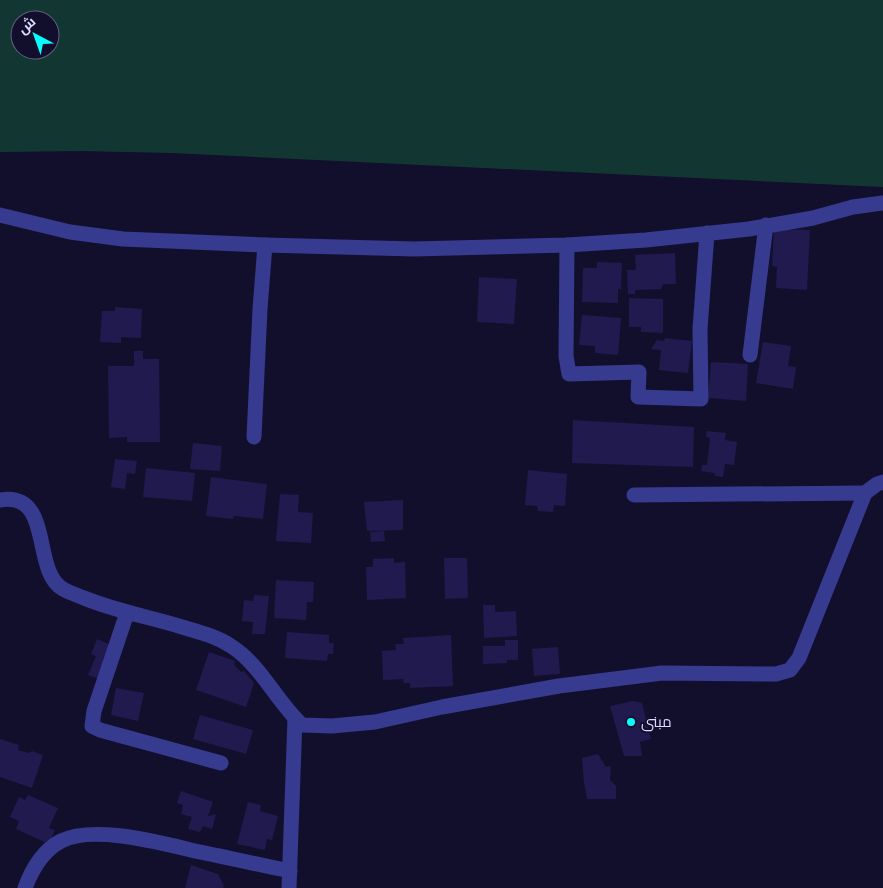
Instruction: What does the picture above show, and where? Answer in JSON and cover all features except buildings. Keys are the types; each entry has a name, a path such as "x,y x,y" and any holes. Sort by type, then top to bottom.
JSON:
{"street":[{"path":"0,215 70,232 123,239 414,249 567,245 646,240 814,218 883,203"},
{"path":"750,356 766,225"},
{"path":"567,245 566,356 570,374 639,372 638,397 700,400 700,330 707,233"},
{"path":"254,437 265,245"},
{"path":"0,500 18,501 28,507 36,520 50,573 59,587 70,594 105,607 219,638 234,647 256,670 294,718 302,725 332,726 367,722 559,686 662,673 776,674 790,670 799,658 865,493 883,482"},
{"path":"634,495 865,493"},
{"path":"127,613 94,712 92,726 100,730 221,763"},
{"path":"289,888 294,718"},
{"path":"24,888 30,874 45,852 73,837 88,835 143,840 290,871"}],"green space":[{"path":"0,0 883,0 883,187 172,153 0,152"}],"place":[{"name":"مبنى","path":"631,722"}]}
